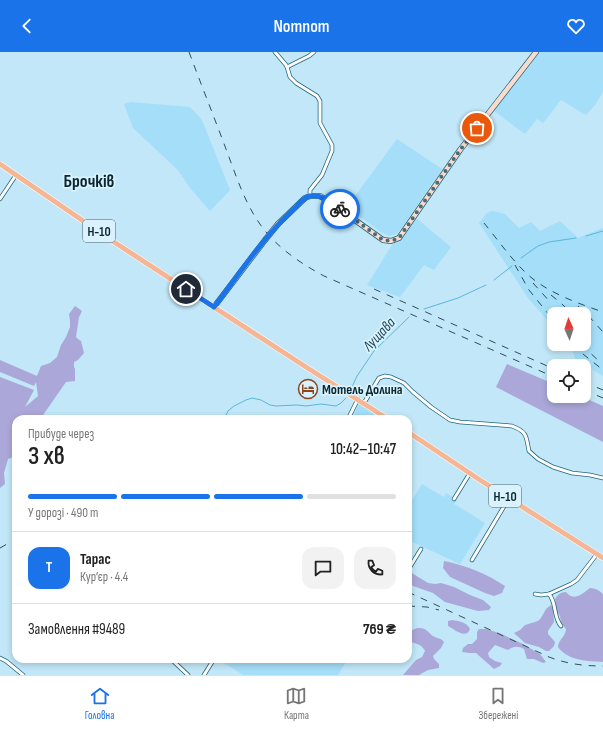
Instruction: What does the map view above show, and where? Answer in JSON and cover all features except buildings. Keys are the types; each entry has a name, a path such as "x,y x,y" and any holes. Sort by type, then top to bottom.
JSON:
{"main road":[{"name":"Н-10","path":"0,164 114,242 382,415"},
{"name":"Н-10","path":"412,435 603,558"}],"street":[{"path":"274,52 286,65 290,77 296,83 317,96 320,101 320,123 332,145 332,151 322,175 310,190 310,196"},
{"path":"287,68 310,56 314,52"},
{"path":"214,307 278,224 305,198 310,196 320,196 383,240 391,241 399,238 460,150 536,52"},
{"path":"0,199 16,175"},
{"path":"364,403 379,378 385,376 391,377 404,383 431,407 450,420 512,426 520,429 527,438 529,452 538,459 553,467 572,473 603,478"},
{"path":"350,415 358,399"},
{"path":"454,499 470,473"},
{"path":"472,560 509,498"},
{"path":"412,564 421,549"},
{"path":"535,594 549,594 571,584 577,580 597,554"},
{"path":"549,594 553,598 558,624 561,626"},
{"path":"0,658 23,675"},
{"path":"175,663 188,675"},
{"path":"204,675 212,663"}],"shaded area":[{"path":"539,52 603,52 603,92 595,105 586,115 561,100 543,123 537,119 525,134 494,111"},
{"path":"131,102 190,107 202,120 230,190 210,211 190,188 178,170 133,128 124,104"},
{"path":"397,139 442,169 401,229 396,234 390,236 382,233 347,207"},
{"path":"492,211 505,214 519,228 531,222 540,231 560,221 578,238 603,228 603,376 591,369 591,359 575,359 573,351 591,351 591,307 547,307 547,320 528,298 479,223 487,213"},
{"path":"416,218 451,247 434,270 424,265 400,297 367,285 392,245"},
{"path":"75,306 82,311 79,317 76,337 81,341 84,353 74,362 75,381 66,382 43,415 12,415 12,458 8,459 4,473 5,484 0,488 0,377 34,390 25,407 38,396 36,382 34,386 0,372 0,360 37,376 41,366 50,363 57,357 70,327 69,314"},
{"path":"507,364 547,381 547,403 591,403 591,401 603,406 603,442 496,387"},
{"path":"359,403 375,415 354,415"},
{"path":"422,484 444,497 446,493 457,500 454,504 485,523 460,564 412,542 412,500"},
{"path":"444,561 468,568 491,578 505,586 502,593 494,596 450,577 443,568"},
{"path":"412,573 428,583 441,583 454,587 483,600 491,607 489,610 478,611 445,602 433,593 413,586"},
{"path":"590,588 594,588 603,594 603,662 585,661 573,658 562,652 558,647 566,629 561,623 560,616 556,610 555,599 559,594 564,592 575,597 584,593"},
{"path":"551,605 553,608 554,622 548,631 548,634 555,642 554,646 549,651 525,643 514,633 525,625 538,621 546,609"},
{"path":"452,620 462,622 470,629 466,634 460,633 448,626 448,621"},
{"path":"421,628 444,642 441,648 433,656 439,664 439,668 428,670 419,675 403,675 416,660 422,657 425,651 420,645 412,642 412,630"},
{"path":"479,629 486,629 499,633 523,644 540,654 546,662 543,663 534,659 527,659 524,649 520,647 514,647 508,650 495,645 488,653 489,657 502,663 494,669 476,653 462,652 463,648 468,644 472,644 477,639 477,632"},
{"path":"224,663 346,663 338,675 243,675"}],"waterway":[{"name":"Лущава","path":"586,236 603,231"},
{"name":"Лущава","path":"521,258 538,246 549,242 576,238"},
{"name":"Лущава","path":"494,280 512,266"},
{"name":"Лущава","path":"424,309 458,298 486,285"},
{"name":"Лущава","path":"352,387 357,376 374,351 409,317"},
{"name":"Лущава","path":"226,415 234,406 252,398 276,406 306,406 321,404 336,406 346,398"}],"railway":[{"path":"189,52 247,203 259,223 272,239 300,262 324,276 547,374"},
{"path":"484,223 515,262 537,282 561,296 603,312"},
{"path":"515,265 529,290 547,312"},
{"path":"533,283 551,303"},
{"path":"374,289 547,366"},
{"path":"551,295 565,307"},
{"path":"578,306 603,332"},
{"path":"580,351 603,370"},
{"path":"588,351 601,363"},
{"path":"591,385 603,390"},
{"path":"591,393 603,398"},
{"path":"0,548 12,541"},
{"path":"412,594 549,657 576,664 603,666"},
{"path":"412,606 427,607 439,610"}],"way so far":[{"path":"340,209 383,240 391,241 399,238 477,128"}],"place":[{"name":"Мотель Долина","path":"308,389"}],"district":[{"name":"Брочків","path":"89,181"}],"route":[{"path":"186,289 214,307 265,240 287,215 305,198 310,196 320,196 340,209"}]}
